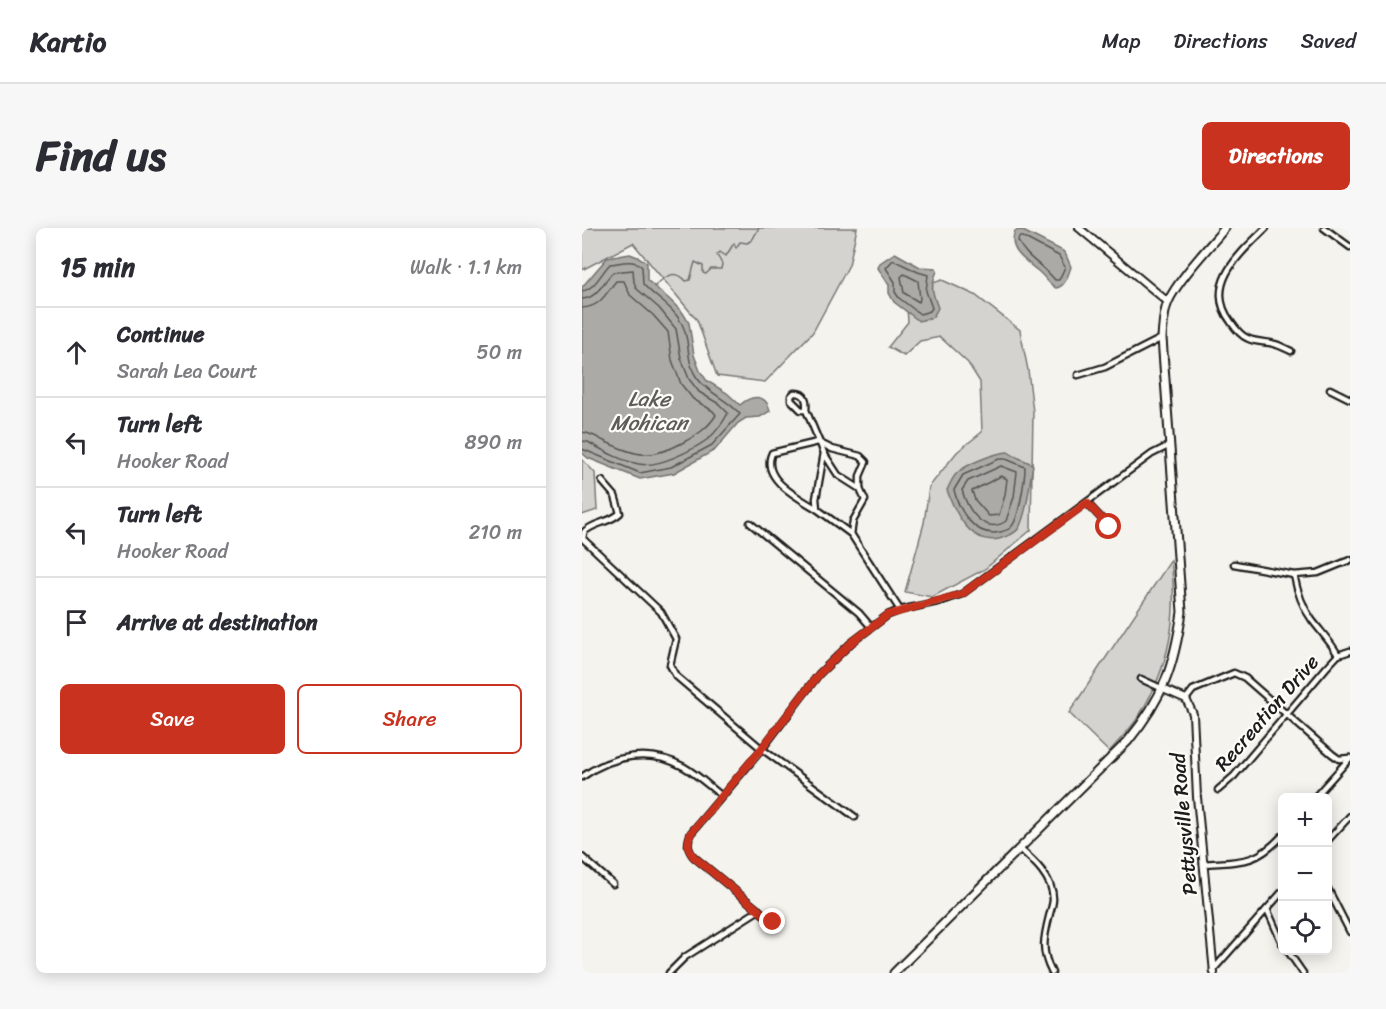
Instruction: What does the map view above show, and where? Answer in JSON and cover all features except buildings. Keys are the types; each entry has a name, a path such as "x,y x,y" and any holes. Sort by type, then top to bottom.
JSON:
{"main road":[{"path":"1079,228 1168,302"},
{"path":"894,973 1128,741 1152,709 1163,689 1178,636 1182,612 1162,338 1168,302 1176,288 1225,228"},
{"path":"1163,689 1186,699"},
{"name":"Pettysville Road","path":"1186,699 1193,714 1213,972"}],"street":[{"path":"1266,228 1228,268 1221,290 1223,309 1236,329 1248,339 1273,344 1291,351"},
{"path":"1324,228 1350,247"},
{"path":"1078,375 1105,367 1162,338"},
{"path":"1330,389 1350,399"},
{"path":"806,410 818,442 838,475 860,489"},
{"path":"851,534 853,521 865,500 859,481 866,464 865,460 860,456 832,449 818,442 773,452 769,458 770,470 776,481 851,534 900,610"},
{"path":"773,922 694,857 688,848 691,833 762,748 819,674 833,659 888,615 962,594 1152,454 1170,445"},
{"path":"817,509 816,499 824,453"},
{"path":"602,481 615,496 620,513 615,518 592,525 584,532 583,539 661,612 676,639 670,665 676,676 762,748 855,817"},
{"path":"1087,503 1113,531"},
{"path":"750,523 859,614 871,627"},
{"path":"1234,564 1294,575 1318,573 1350,560"},
{"path":"1294,575 1298,594 1310,618 1338,655 1350,651"},
{"name":"Recreation Drive","path":"1218,790 1234,776 1338,655"},
{"path":"1186,699 1193,690 1234,673 1245,678 1332,754 1339,759 1350,758"},
{"path":"1141,679 1163,689"},
{"path":"582,777 594,768 621,758 656,757 685,767 722,796"},
{"path":"1318,793 1350,758"},
{"path":"1332,836 1350,816"},
{"path":"1203,864 1254,858 1278,840"},
{"path":"1020,849 1040,868 1050,884 1053,900 1043,945 1044,959 1052,973"},
{"path":"582,857 613,884"},
{"path":"1213,972 1278,896"},
{"path":"1332,897 1350,932"},
{"path":"1266,909 1278,934"},
{"path":"669,973 685,957 759,910"},
{"path":"1290,955 1303,973"}],"shaded area":[{"path":"582,228 857,228 849,265 813,332 765,382 717,376 697,320 633,243 582,270"},
{"path":"942,280 975,295 1020,330 1033,412 1031,530 985,569 932,597 905,592 924,523 929,487 957,452 982,432 980,382 968,363 940,337 920,341 904,356 888,347 908,322 906,292"},
{"path":"582,459 595,473 597,510 582,515"},
{"path":"1171,560 1172,622 1165,660 1150,697 1139,716 1109,752 1069,713"}],"water":[{"path":"1021,230 1063,251 1066,255 1071,267 1062,285 1056,288 1053,286 1015,249 1013,238 1015,231"},
{"path":"895,253 920,267 936,268 933,289 938,308 933,317 919,321 894,302 889,293 889,285 878,268 880,263"},
{"name":"Lake Mohican","path":"630,254 647,263 647,280 683,313 689,323 694,355 707,381 727,393 740,405 749,399 758,398 765,401 770,411 760,417 746,418 738,423 715,450 674,473 640,479 588,458 582,453 582,287 607,258"},
{"path":"1008,452 1033,465 1026,505 1019,528 1013,534 989,540 972,532 965,525 954,508 947,490 961,470 988,457"}],"waterway":[{"path":"654,287 670,275 678,275 686,281 690,280 695,262 703,266 703,273 706,274 711,269 721,269 722,264 717,255 720,252 726,256 734,243 736,248 740,242 747,243 752,240 759,228"}],"route":[{"path":"773,922 694,857 688,848 688,838 819,674 851,643 888,615 962,594 1087,503 1109,527"}]}
